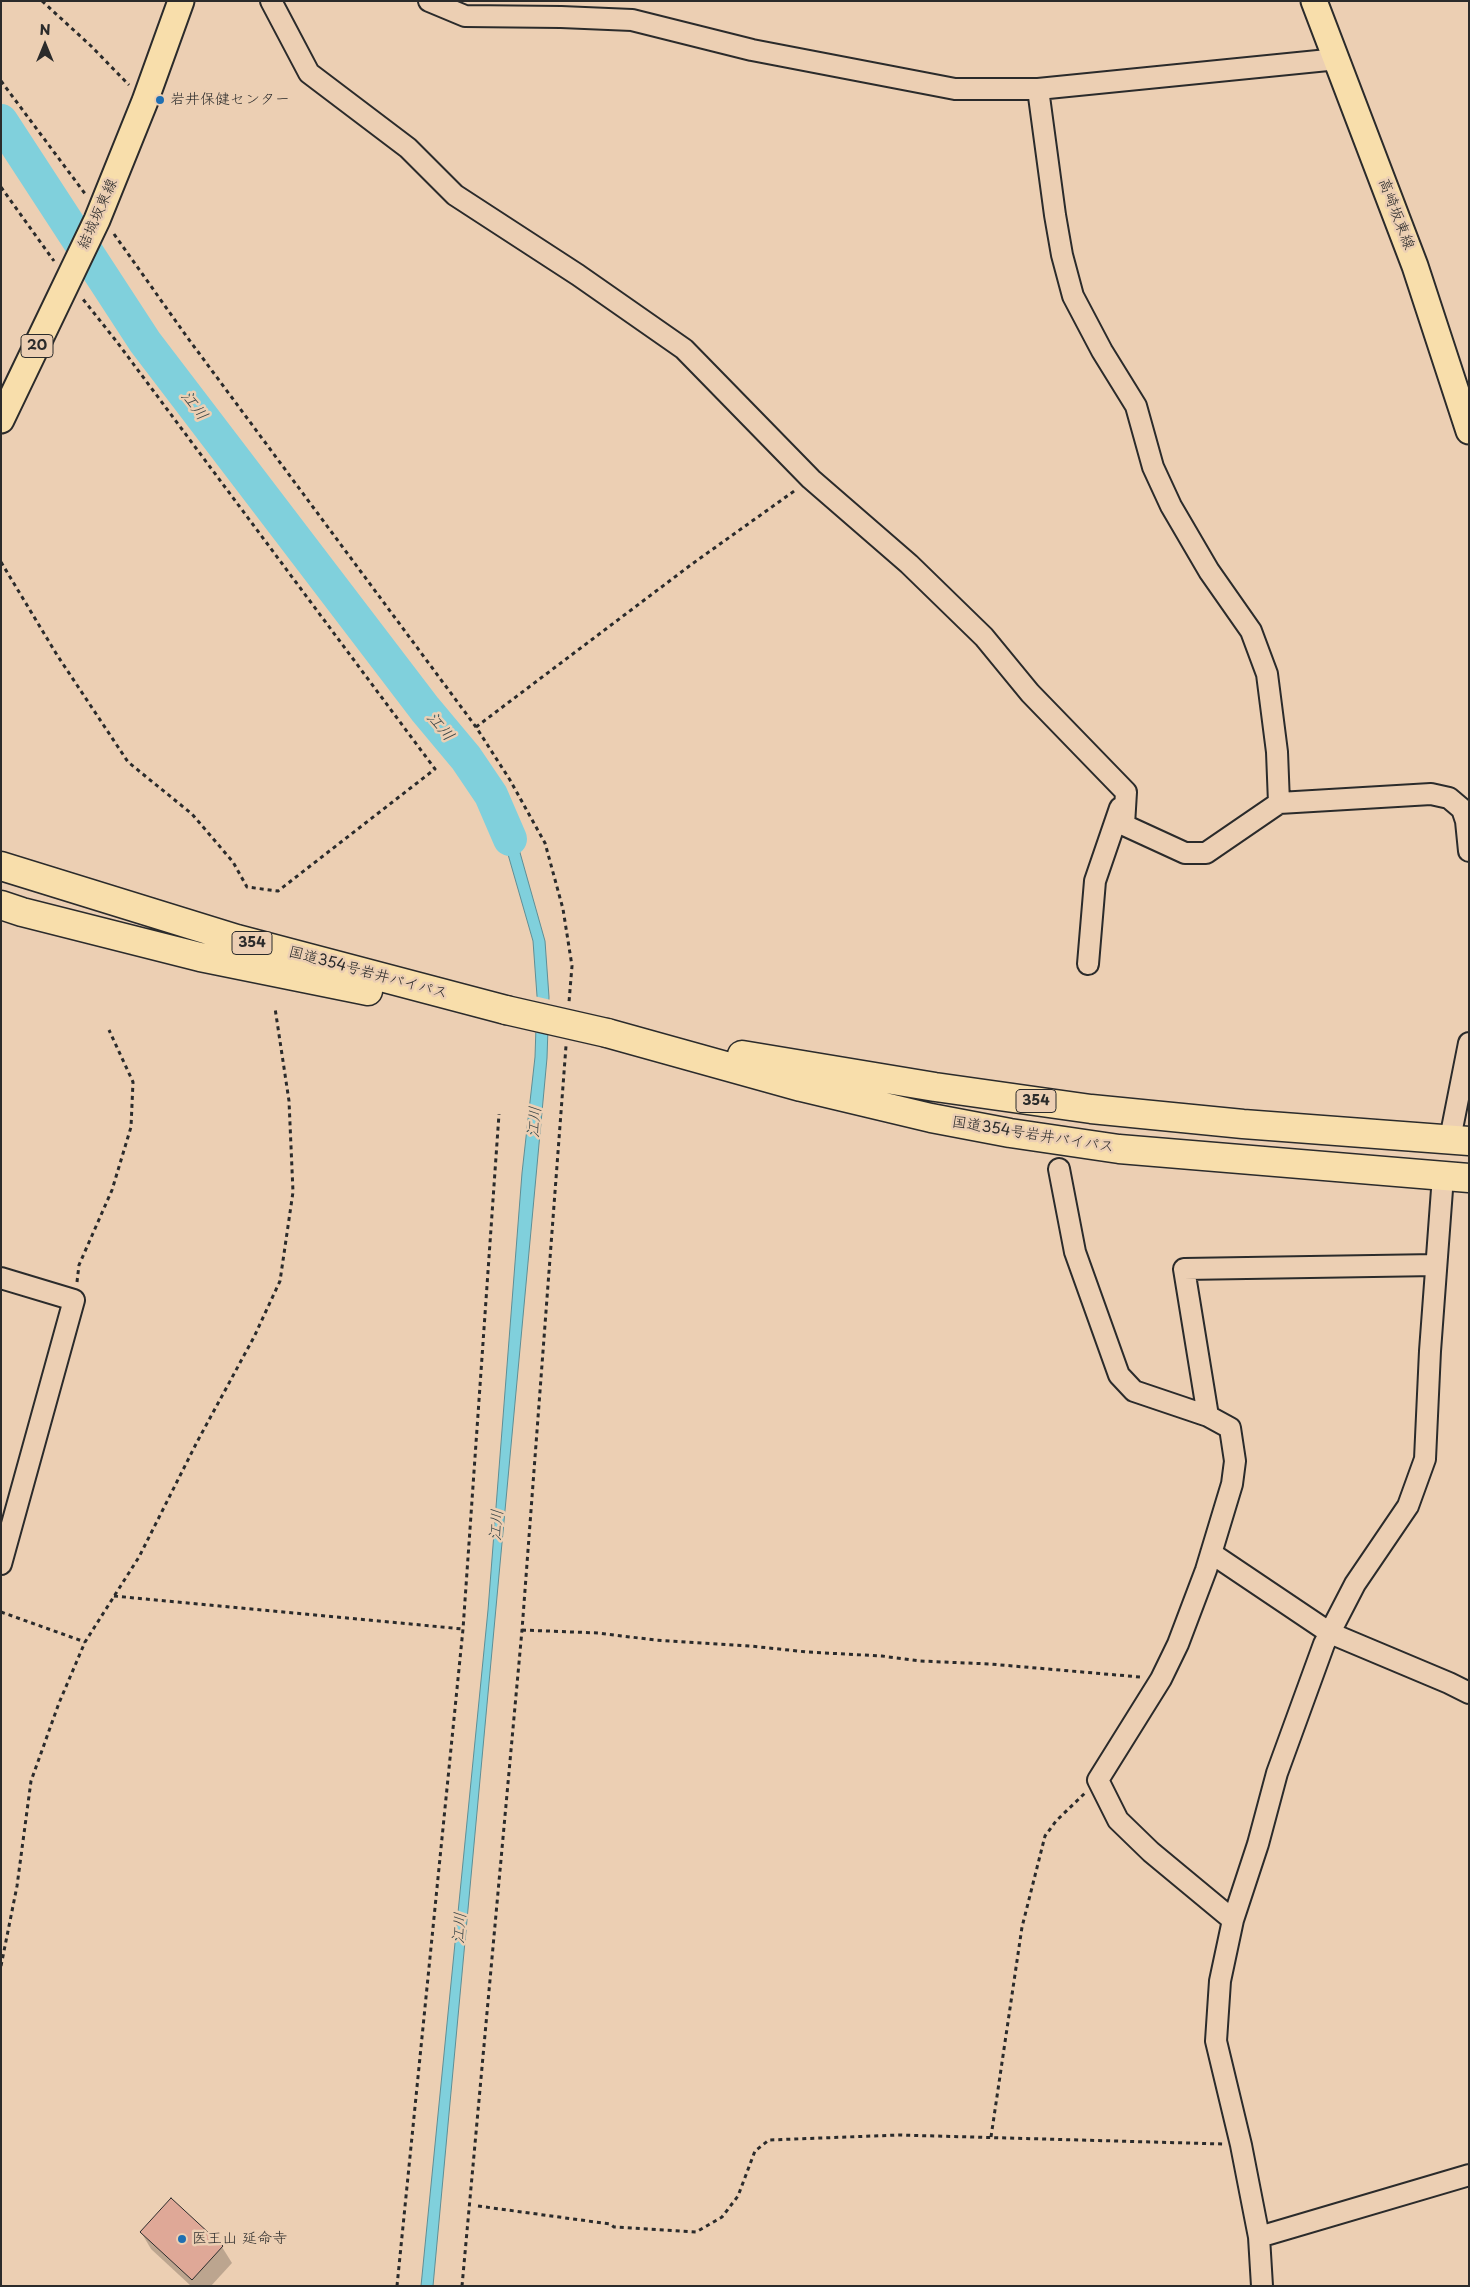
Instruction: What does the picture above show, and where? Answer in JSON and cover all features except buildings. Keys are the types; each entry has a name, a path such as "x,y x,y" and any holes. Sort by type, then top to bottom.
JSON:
{"highway":[{"name":"国道354号岩井バイパス","path":"1,866 236,938 506,1010 607,1033 800,1087 931,1118 1010,1133 1118,1149 1456,1177"},
{"name":"国道354号岩井バイパス","path":"1,905 200,957 391,996 506,1010"},
{"name":"国道354号岩井バイパス","path":"607,1033 935,1087 1091,1109 1243,1124 1459,1140"}],"main road":[{"name":"結城坂東線","path":"1,420 98,217 145,101 181,1"},
{"name":"高崎坂東線","path":"1314,1 1338,59 1416,266 1469,431"}],"street":[{"path":"271,1 309,73 408,148 455,195 684,349 811,479 909,564 984,637 1030,693 1126,792 1124,825 1185,853 1206,853 1279,803 1431,794 1449,798 1465,809 1469,851"},
{"path":"429,1 465,16 632,20 752,50 955,89 1038,89 1338,59"},
{"path":"1038,89 1047,170 1062,255 1073,296 1102,351 1136,406 1153,466 1172,506 1209,571 1251,631 1267,674 1277,752 1279,803"},
{"path":"1088,964 1095,881 1126,792"},
{"path":"1459,1140 1469,1043"},
{"path":"1059,1170 1075,1252 1119,1375 1134,1391 1208,1416 1230,1428 1235,1461 1232,1484 1211,1553 1178,1644 1162,1679 1098,1780 1118,1820 1151,1852 1234,1920"},
{"path":"1262,2286 1259,2237 1241,2145 1216,2041 1220,1981 1234,1920 1258,1844 1277,1773 1330,1633 1355,1584 1408,1506 1425,1459 1436,1265 1456,1177"},
{"path":"1208,1416 1184,1269 1436,1265"},
{"path":"1,1278 74,1300 1,1564"},
{"path":"1211,1553 1330,1633 1469,1693"},
{"path":"1259,2237 1469,2175"}],"path":[{"path":"42,1 92,46 145,101"},
{"path":"1,81 98,217 476,727 510,780 545,843 563,909 572,966 569,1006"},
{"path":"1,187 70,276 435,770 278,891 247,887 233,862 192,814 128,762 57,655 1,562"},
{"path":"476,727 692,564 811,479"},
{"path":"1,1966 17,1886 31,1781 59,1703 85,1642 139,1558 197,1442 254,1337 280,1281 293,1192 289,1102 275,1008"},
{"path":"74,1300 79,1265 112,1190 131,1127 133,1082 109,1030"},
{"path":"462,2286 522,1630 566,1045"},
{"path":"397,2286 463,1629 499,1114"},
{"path":"113,1596 463,1629"},
{"path":"1,1612 85,1642"},
{"path":"522,1630 598,1633 656,1640 882,1656 920,1661 990,1664 1162,1679"},
{"path":"990,2137 1022,1927 1046,1836 1056,1821 1098,1780"},
{"path":"478,2206 610,2224 614,2227 696,2232 722,2217 738,2196 755,2151 769,2140 899,2135 1206,2142 1241,2145"}],"water":[{"path":"498,795 517,842 545,941 549,997 547,1058 433,2286 421,2286 488,1610 522,1173 535,1057 537,996 533,941 505,844 486,798"}],"pier":[{"path":"534,996 551,1000 550,1035 533,1032"}],"waterway":[{"name":"江川","path":"1,121 145,342 425,709 466,758 491,795 510,839"}],"place":[{"name":"岩井保健センター","path":"160,100"},
{"name":"医王山 延命寺","path":"182,2239"}]}
